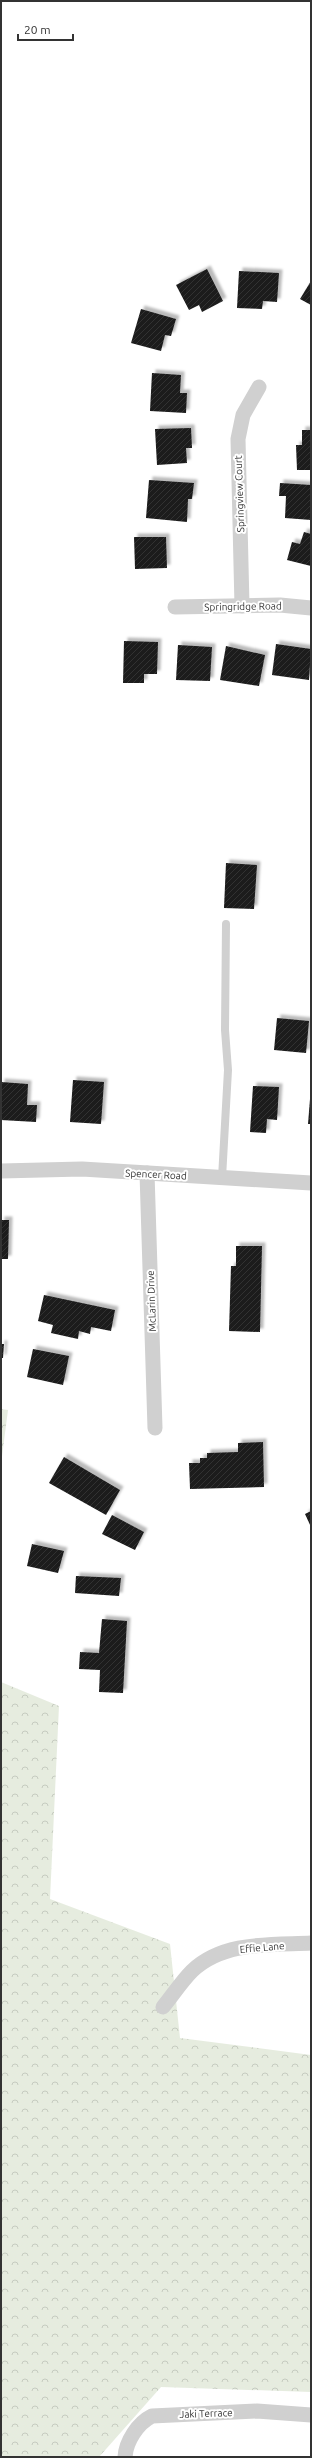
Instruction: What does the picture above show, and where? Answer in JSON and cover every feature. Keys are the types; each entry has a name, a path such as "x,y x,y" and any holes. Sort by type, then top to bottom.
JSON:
{"street":[{"name":"Springview Court","path":"242,606 238,440 243,415 259,387"},
{"name":"Springridge Road","path":"175,607 280,605 311,608"},
{"name":"Spencer Road","path":"1,1171 82,1169 311,1183"},
{"name":"McLarin Drive","path":"147,1173 155,1428"},
{"name":"Effie Lane","path":"163,2007 192,1971 208,1959 228,1951 249,1946 311,1943"},
{"name":"Jaki Terrace","path":"125,2457 136,2429 143,2420 152,2416 257,2411 311,2415"}],"lane":[{"path":"222,1178 228,1070 225,1030 226,924"}],"green space":[{"path":"1,1409 8,1410 1,1464"},
{"path":"1,1682 59,1706 50,1899 170,1944 180,2038 311,2055 311,2392 161,2387 99,2457 1,2457"}],"building":[{"path":"207,269 223,301 202,312 199,305 189,310 176,285"},
{"path":"239,271 279,273 277,302 263,301 262,309 237,308"},
{"path":"311,281 311,305 300,299"},
{"path":"141,309 176,319 171,336 165,335 161,351 131,343"},
{"path":"152,373 181,375 180,393 187,393 186,413 150,411"},
{"path":"191,428 192,448 186,448 187,463 157,465 155,429"},
{"path":"302,430 311,430 311,470 297,470 296,445 302,445"},
{"path":"149,480 194,483 192,499 188,499 187,522 146,518"},
{"path":"280,483 311,485 311,520 285,518 286,496 279,496"},
{"path":"304,532 311,534 311,566 287,560 292,542 300,544"},
{"path":"134,537 166,537 167,568 135,569"},
{"path":"124,641 158,642 157,674 144,674 144,683 123,683"},
{"path":"276,644 311,649 309,680 272,675"},
{"path":"178,645 212,647 210,681 176,680"},
{"path":"226,646 265,655 259,686 220,680"},
{"path":"226,863 257,865 254,909 224,908"},
{"path":"277,1018 309,1021 306,1053 274,1050"},
{"path":"73,1080 104,1082 101,1124 70,1122"},
{"path":"1,1082 28,1084 27,1105 37,1105 36,1122 1,1120"},
{"path":"253,1086 279,1087 277,1120 267,1119 266,1133 250,1132"},
{"path":"310,1099 311,1124 308,1124"},
{"path":"1,1220 9,1220 8,1259 1,1259"},
{"path":"236,1246 262,1246 260,1332 229,1331 231,1266 236,1266"},
{"path":"44,1295 115,1310 111,1331 91,1327 90,1334 79,1331 78,1339 51,1333 53,1325 38,1321"},
{"path":"1,1344 4,1344 3,1358 1,1358"},
{"path":"33,1349 69,1356 63,1385 27,1377"},
{"path":"263,1442 264,1487 190,1489 189,1463 200,1463 200,1458 207,1458 207,1453 238,1452 238,1443"},
{"path":"64,1457 120,1490 106,1515 49,1483"},
{"path":"311,1511 311,1527 305,1514"},
{"path":"112,1515 144,1532 135,1550 102,1534"},
{"path":"32,1544 64,1551 58,1573 27,1566"},
{"path":"76,1576 121,1578 119,1596 75,1593"},
{"path":"102,1619 127,1621 123,1693 99,1692 100,1670 79,1669 80,1652 99,1653"}]}
